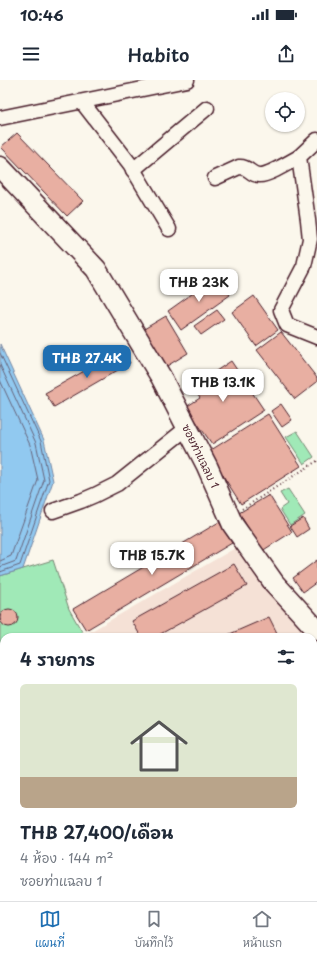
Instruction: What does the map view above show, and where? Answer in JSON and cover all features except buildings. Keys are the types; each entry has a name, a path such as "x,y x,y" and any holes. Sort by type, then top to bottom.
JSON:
{"street":[{"path":"0,118 187,80"},
{"path":"82,102 133,170 169,229"},
{"path":"133,170 207,108"},
{"path":"215,178 239,167 245,167 259,176 265,174 299,157 317,140"},
{"path":"299,157 310,240 304,266 281,310 287,325 317,337"},
{"name":"ซอยท่าแฉลบ 1","path":"0,167 96,269 161,377 207,466 233,525 274,583 317,630"},
{"path":"53,511 95,496 117,484 187,428"}],"path":[{"path":"229,517 317,462"}],"shaded area":[{"path":"237,547 310,633 88,633"}],"green space":[{"path":"297,431 314,457 304,464 286,437"},
{"path":"288,489 305,515 290,525 280,509 287,504 280,493"},
{"path":"53,560 69,609 83,633 0,633 0,576"}],"water":[{"path":"0,344 44,440 53,481 23,569 0,576"}]}
